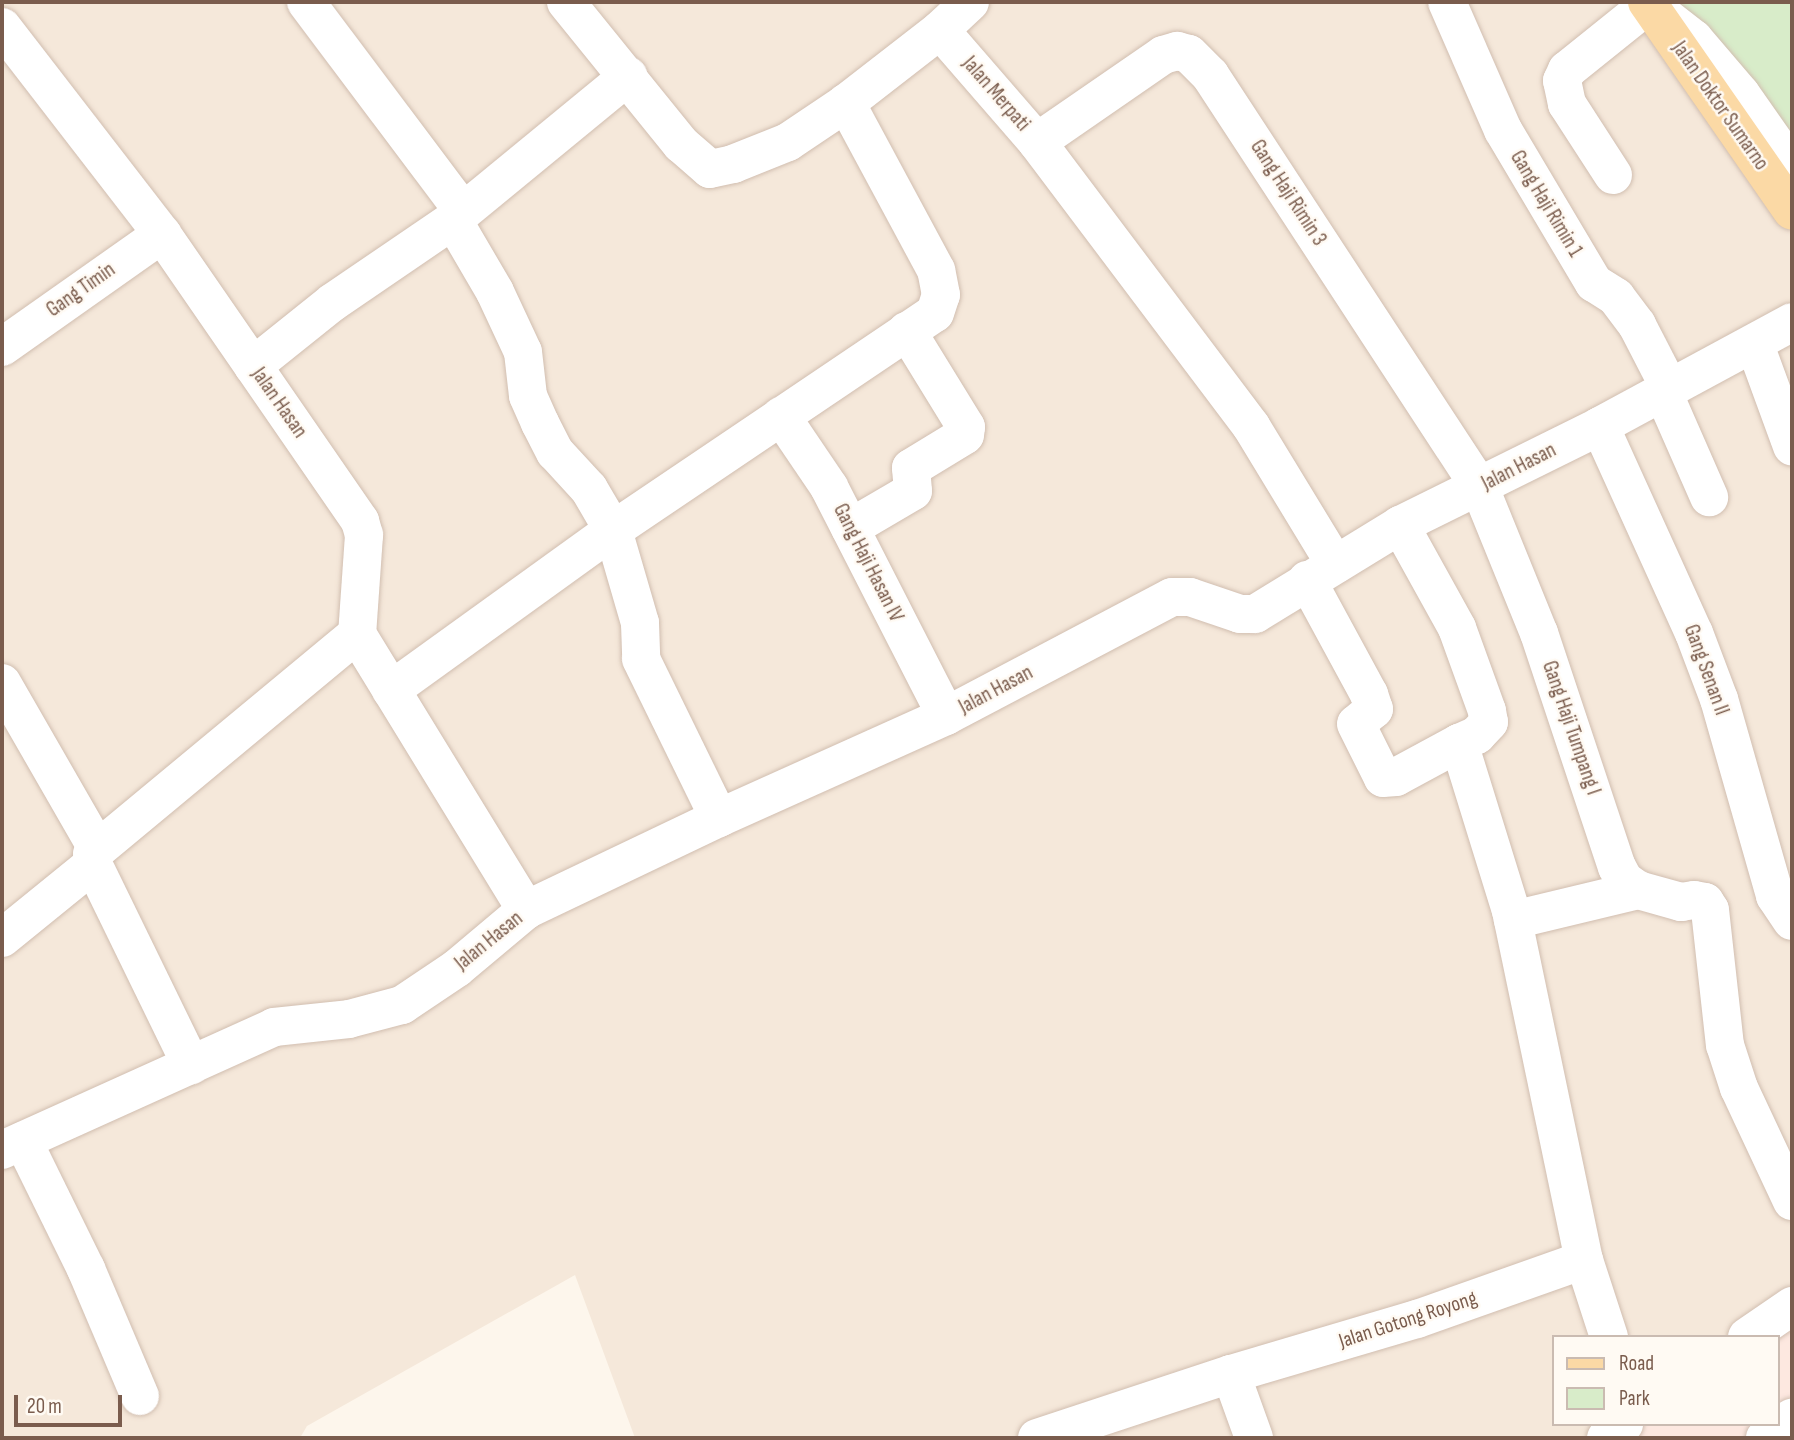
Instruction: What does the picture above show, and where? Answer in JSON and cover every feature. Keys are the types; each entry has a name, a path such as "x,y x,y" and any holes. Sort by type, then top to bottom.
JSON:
{"main road":[{"name":"Jalan Doktor Sumarno","path":"1648,3 1792,211"}],"street":[{"path":"306,2 458,216 523,352 528,396 540,423 555,452 589,489 613,530 640,623 641,659 719,818"},
{"path":"566,2 681,144 709,169 733,164 788,142 846,103 940,30 970,2"},
{"name":"Gang Haji Rimin 1","path":"1447,2 1503,130 1594,283 1616,297 1637,325 1709,497"},
{"path":"1614,175 1567,104 1562,81 1567,70 1648,3 1694,39 1741,94 1792,167"},
{"name":"Jalan Hasan","path":"2,27 162,234 360,521 365,555 357,634"},
{"name":"Jalan Merpati","path":"940,30 1038,142 1251,426 1321,572 1369,695 1374,709 1356,724 1383,778 1396,777 1459,743"},
{"name":"Gang Haji Rimin 3","path":"1038,142 1163,55 1177,51 1189,54 1210,75 1480,488"},
{"path":"253,366 333,302 458,216 628,76"},
{"path":"391,690 613,530 935,313 942,295 936,270 846,103"},
{"name":"Gang Timin","path":"2,347 162,234"},
{"name":"Jalan Hasan","path":"12,1146 274,1027 349,1019 402,1005 457,968 527,910 719,818 946,716 1172,597 1189,597 1240,614 1255,614 1400,525 1480,488 1600,426 1755,345 1792,322"},
{"path":"850,528 913,491 911,468 965,435 966,427 907,331"},
{"path":"1755,345 1792,446"},
{"name":"Gang Haji Hasan IV","path":"781,416 829,487 946,716"},
{"name":"Gang Senan II","path":"1600,426 1694,633 1719,699 1775,896 1792,921"},
{"name":"Gang Haji Tumpang I","path":"1480,488 1539,633 1617,867 1624,880 1638,890"},
{"path":"1400,525 1457,628 1487,711 1489,722 1476,735 1459,743 1513,920 1584,1260 1608,1335"},
{"path":"2,938 357,634 527,910"},
{"path":"2,683 95,856 191,1065"},
{"path":"1513,920 1638,890 1681,902 1705,902 1710,910 1725,1045 1739,1088 1792,1201"},
{"path":"12,1146 86,1269 139,1396"},
{"name":"Jalan Gotong Royong","path":"1037,1438 1231,1374 1417,1319 1584,1260"},
{"path":"1750,1335 1792,1306"},
{"path":"1231,1374 1254,1438"},
{"path":"1765,1438 1792,1418"},
{"path":"1606,1438 1621,1426"}],"shaded area":[{"path":"2,2 1792,2 1792,1287 1727,1335 1552,1335 1552,1426 1600,1426 1583,1438 635,1438 575,1275 307,1426 300,1438 2,1438"},
{"path":"1792,1287 1792,1438 1583,1438 1600,1426 1780,1426 1780,1335 1727,1335"}],"green space":[{"path":"1648,2 1792,2 1792,210"}]}
